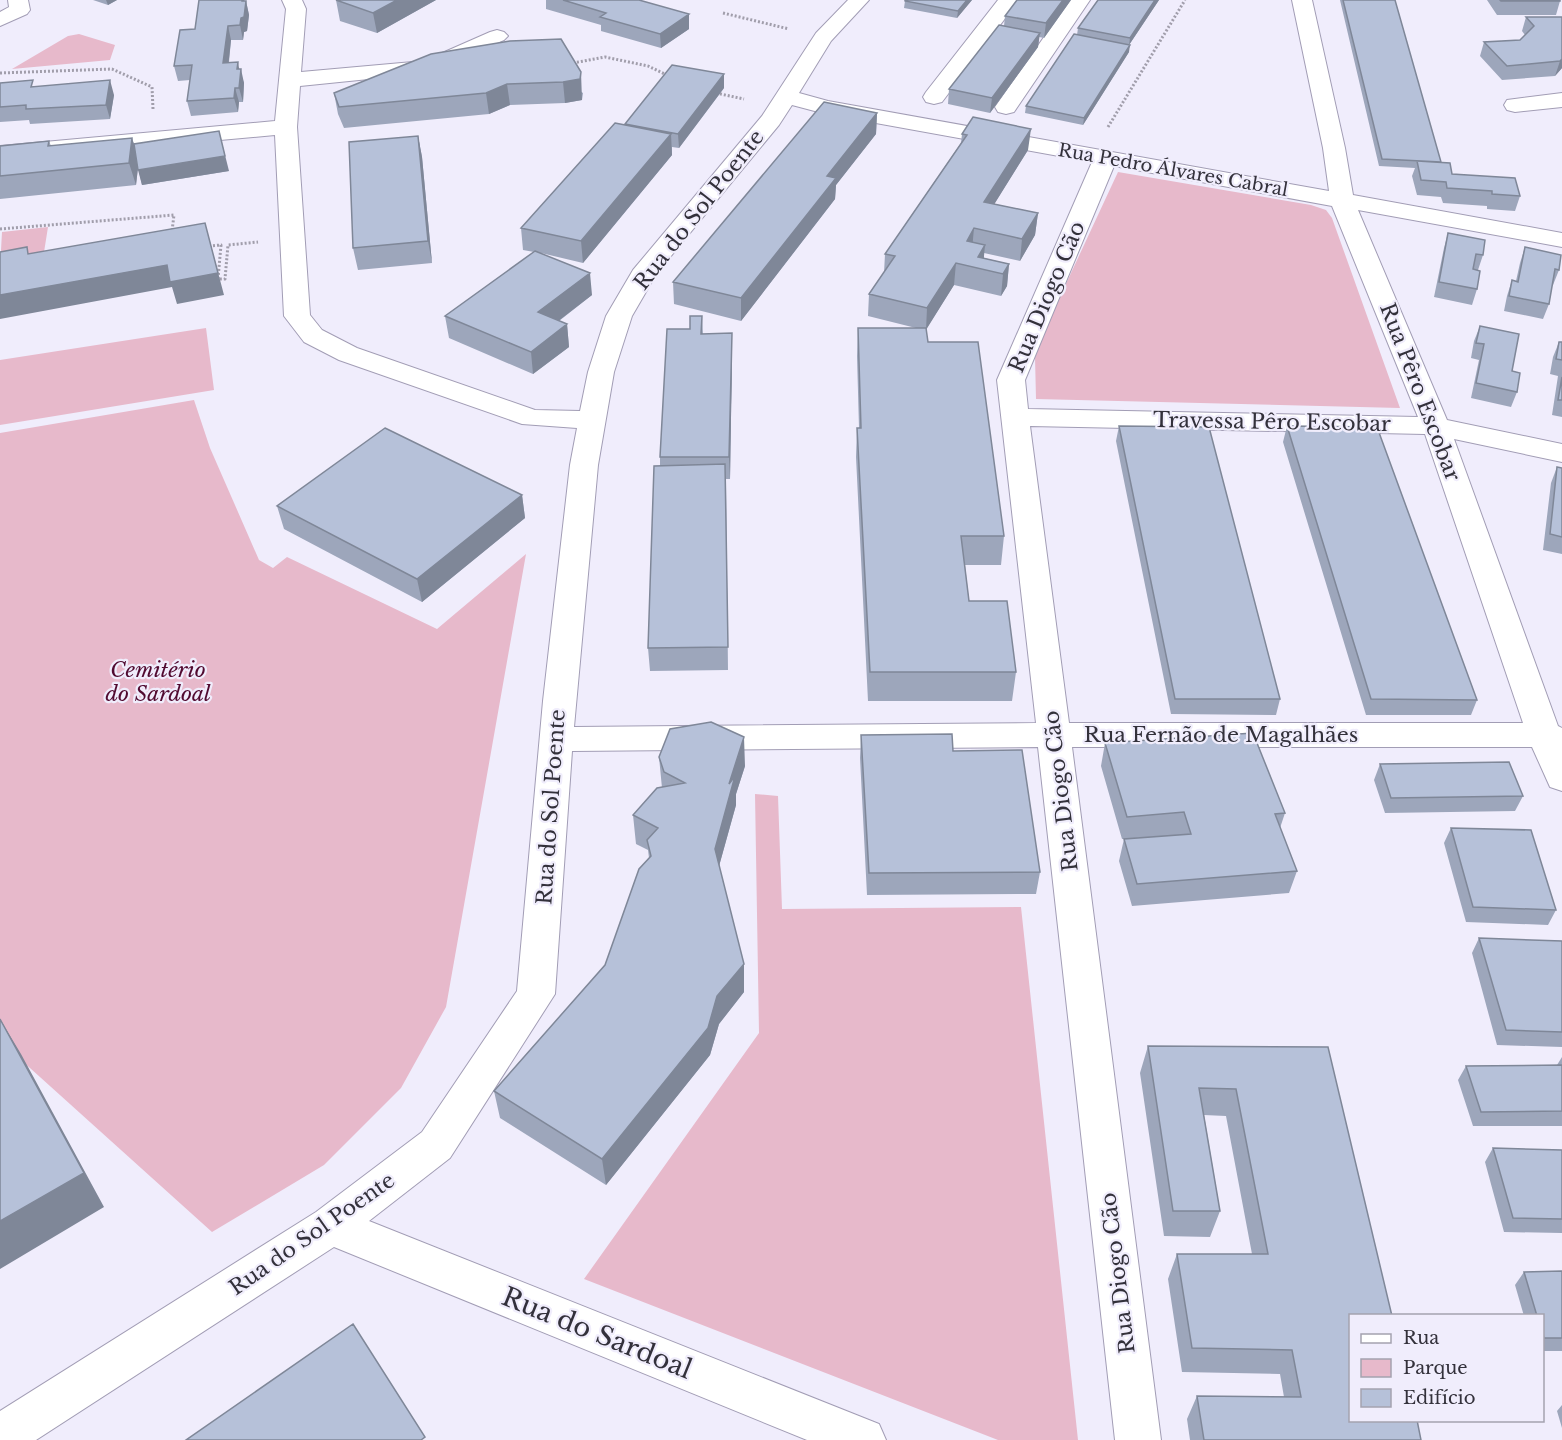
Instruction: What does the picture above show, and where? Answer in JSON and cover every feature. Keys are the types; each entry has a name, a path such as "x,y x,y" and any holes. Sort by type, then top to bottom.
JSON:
{"street":[{"path":"0,20 20,9 18,0"},
{"path":"292,0 296,9 286,127 297,316 313,336 348,354 532,418 591,420"},
{"name":"Rua do Sol Poente","path":"0,1437 331,1226 436,1146 536,994 560,689 591,420 601,372 620,316 646,270 771,120 823,37 859,0"},
{"path":"934,97 1009,0"},
{"path":"1006,107 1080,0"},
{"name":"Rua Pêro Escobar","path":"1302,0 1334,147 1342,201 1436,426 1553,737 1562,778"},
{"path":"985,31 1007,35"},
{"path":"291,80 428,68 497,36"},
{"path":"1029,38 1051,42"},
{"path":"1515,105 1562,99"},
{"name":"Rua Pedro Álvares Cabral","path":"783,101 826,106 1562,240"},
{"path":"0,153 286,127"},
{"name":"Rua Diogo Cão","path":"1098,157 1011,380 1138,1440"},
{"name":"Travessa Pêro Escobar","path":"1015,417 1436,426 1562,453"},
{"name":"Rua Fernão de Magalhães","path":"556,739 1054,735 1553,737"},
{"name":"Rua do Sardoal","path":"331,1226 863,1440"}],"path":[{"path":"1098,157 1185,0"},
{"path":"565,64 605,57 648,66 676,79"},
{"path":"0,73 112,69 152,87 154,139"},
{"path":"714,92 783,101"},
{"path":"0,229 174,215 171,238"},
{"path":"201,247 221,245 218,279 225,279 228,245 293,239"}],"green space":[{"path":"79,34 115,45 110,60 12,69 68,36"},
{"path":"1118,172 1311,205 1326,210 1332,218 1400,408 1036,399 1035,357 1044,331"},
{"path":"48,227 42,265 0,269 2,232"},
{"path":"206,328 214,390 0,425 0,360"},
{"name":"Cemitério do Sardoal","path":"194,400 210,448 259,560 273,568 287,557 437,629 526,554 446,1007 401,1088 324,1165 212,1232 0,1041 0,433"},
{"path":"755,794 778,796 782,909 1021,907 1078,1440 998,1440 584,1279 759,1033"}],"building":[{"path":"199,0 246,1 244,17 241,18 240,25 228,26 223,63 238,62 237,69 241,69 239,88 235,88 234,98 187,101 192,65 174,66 180,30 195,29"},
{"path":"336,0 397,0 373,13"},
{"path":"563,0 639,0 689,14 660,34 600,17 606,13"},
{"path":"905,0 967,0 958,11"},
{"path":"1017,0 1063,0 1046,23 1005,16"},
{"path":"1098,0 1155,0 1130,38 1078,28"},
{"path":"1343,0 1395,0 1441,162 1382,159"},
{"path":"1560,0 1560,1 1501,1"},
{"path":"1526,17 1562,17 1562,59 1560,61 1507,66 1484,42 1520,40 1534,26"},
{"path":"999,25 1040,33 992,98 949,89"},
{"path":"1074,34 1130,45 1084,118 1026,106"},
{"path":"561,39 581,72 580,79 563,82 507,84 486,93 339,107 334,93 431,54 510,41"},
{"path":"672,65 724,74 678,134 625,124"},
{"path":"33,80 31,87 110,80 106,105 26,109 26,105 0,107 0,83"},
{"path":"824,102 877,113 827,176 836,178 741,298 673,282"},
{"path":"973,117 1031,129 984,202 1038,213 1022,239 974,228 967,241 985,245 978,257 1009,264 1003,274 956,263 927,308 869,294 895,256 885,254 967,135 962,134"},
{"path":"615,123 671,134 581,241 521,228"},
{"path":"219,131 225,156 138,170 134,144"},
{"path":"418,136 428,241 353,248 349,142"},
{"path":"132,138 129,163 0,176 0,146 49,141 48,146"},
{"path":"1417,161 1450,163 1452,174 1515,178 1520,196 1492,194 1492,191 1447,188 1446,182 1421,180"},
{"path":"205,223 218,273 170,282 167,265 0,295 0,252 27,247 28,254"},
{"path":"1448,233 1485,240 1483,255 1476,254 1473,269 1480,271 1477,289 1439,282"},
{"path":"1525,247 1561,255 1559,270 1555,269 1549,304 1509,296 1512,280 1518,282"},
{"path":"535,251 590,273 538,312 567,324 531,352 445,316"},
{"path":"690,316 702,316 701,334 732,333 729,457 660,457 667,329 690,329"},
{"path":"1480,326 1519,334 1512,371 1520,373 1517,392 1476,383 1484,344 1476,343"},
{"path":"858,328 926,328 928,342 978,342 1004,536 961,536 969,601 1007,601 1016,672 870,672 857,428 861,428"},
{"path":"1559,342 1562,342 1562,360 1556,359"},
{"path":"1562,377 1562,400 1558,400"},
{"path":"1119,426 1209,427 1280,699 1175,699"},
{"path":"1287,426 1377,427 1477,700 1371,699"},
{"path":"385,428 522,495 417,579 277,506"},
{"path":"725,464 728,647 648,648 654,466"},
{"path":"1557,467 1562,468 1562,537 1550,534"},
{"path":"711,722 744,737 729,784 735,776 715,849 744,964 717,996 708,1028 602,1159 494,1091 605,965 639,869 651,856 647,840 658,828 633,815 657,788 685,783 664,772 659,757 670,729"},
{"path":"1253,733 1285,813 1275,814 1297,871 1137,884 1124,839 1191,834 1184,812 1127,817 1105,743"},
{"path":"952,734 953,751 1022,750 1040,872 869,873 861,735"},
{"path":"1509,762 1523,796 1391,798 1380,764"},
{"path":"1451,828 1531,830 1556,910 1473,907"},
{"path":"1479,938 1562,941 1562,1032 1506,1030"},
{"path":"0,1019 84,1173 0,1221"},
{"path":"1148,1046 1328,1047 1392,1314 1349,1314 1349,1422 1417,1422 1421,1440 1204,1440 1197,1396 1301,1397 1292,1350 1192,1348 1177,1254 1268,1254 1236,1089 1199,1088 1220,1211 1173,1211"},
{"path":"1562,1065 1562,1111 1481,1112 1466,1066"},
{"path":"1493,1148 1562,1150 1562,1219 1513,1218"},
{"path":"1562,1271 1562,1338 1544,1338 1544,1314 1536,1314 1524,1272"},
{"path":"353,1324 425,1437 421,1440 186,1440"}]}
